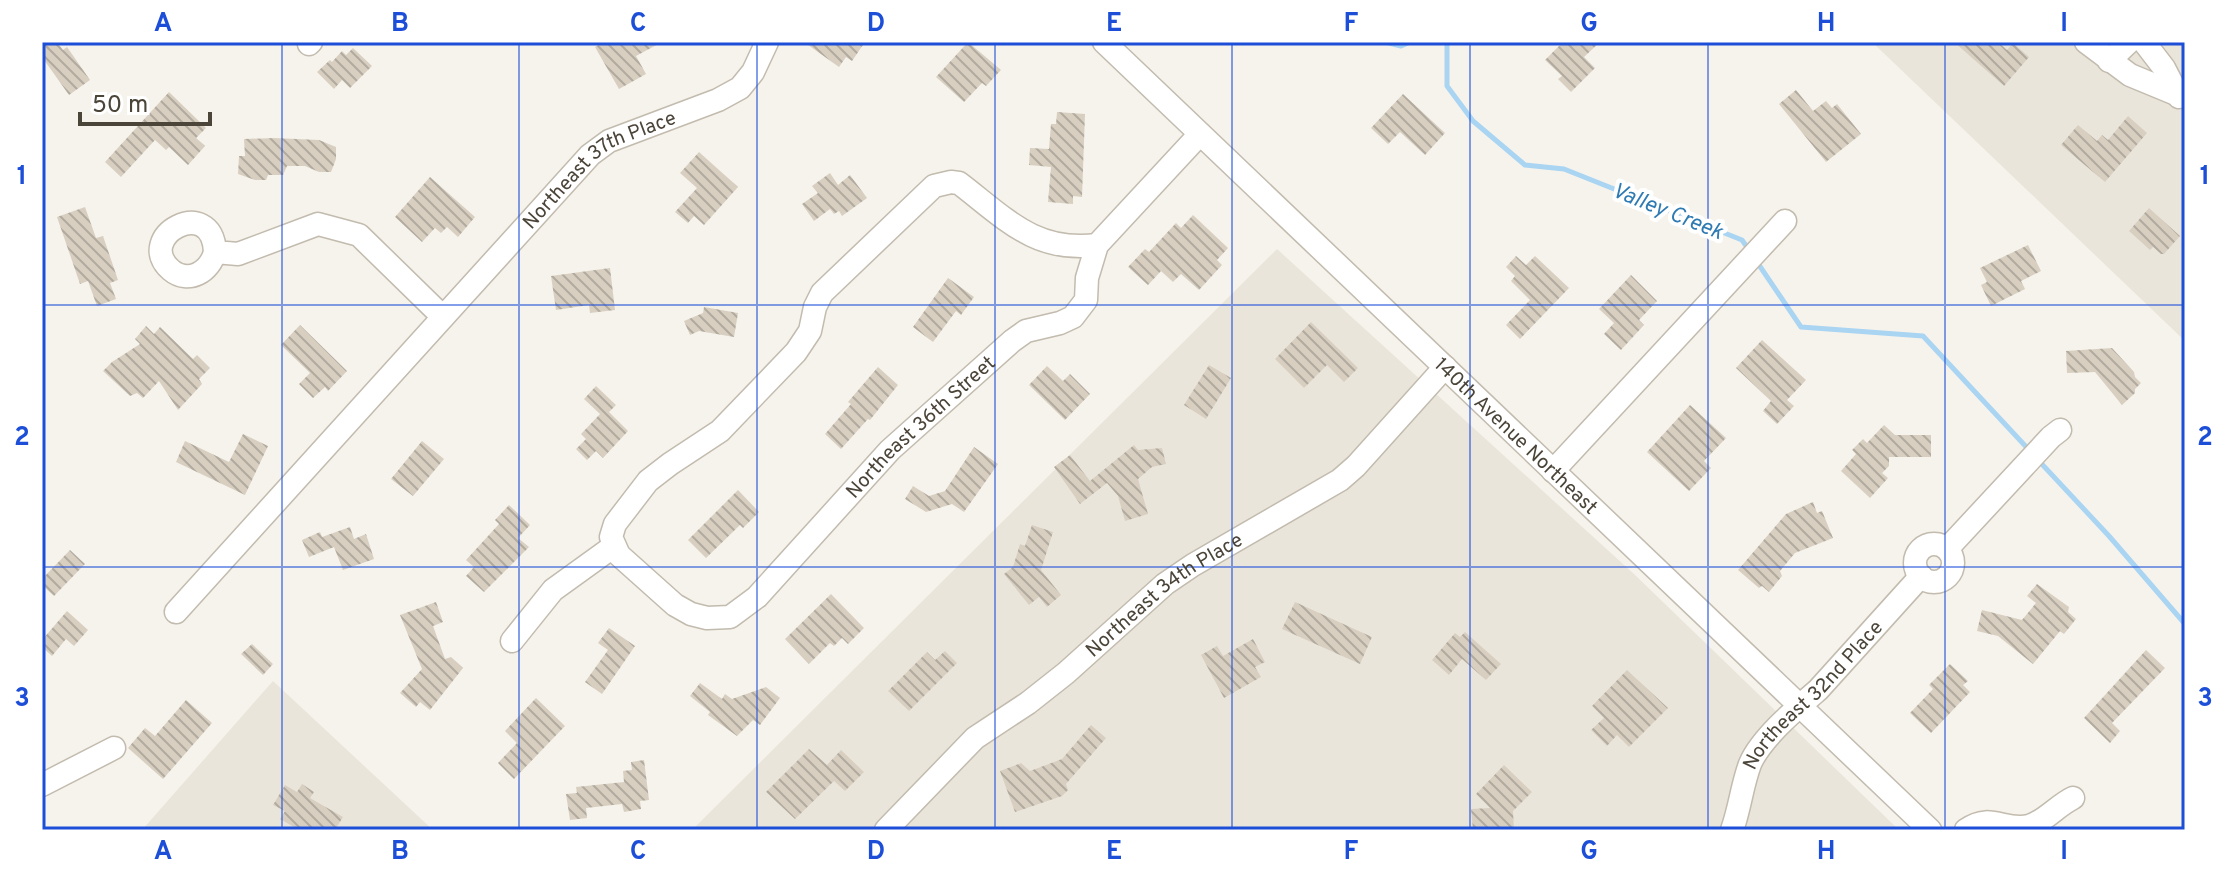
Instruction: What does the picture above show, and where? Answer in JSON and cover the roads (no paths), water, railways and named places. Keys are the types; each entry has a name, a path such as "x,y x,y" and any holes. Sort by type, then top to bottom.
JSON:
{"street":[{"name":"Northeast 37th Place","path":"176,612 590,155 609,141 718,100 740,88 753,72 767,42"},
{"name":"140th Avenue Northeast","path":"1104,42 1930,830"},
{"path":"2086,42 2130,75 2180,99"},
{"path":"2109,61 2129,42"},
{"path":"2144,42 2164,68 2180,99"},
{"name":"Northeast 36th Street","path":"613,542 619,555 675,605 691,614 720,619 740,612 890,450 1012,341 1026,331 1073,317 1086,300 1087,278 1097,245 1200,134"},
{"path":"512,641 553,590 613,542 615,524 648,481 720,431 806,339 822,293 934,186 959,183 1015,225 1049,244 1097,245"},
{"path":"1553,471 1785,221"},
{"path":"215,252 238,254 318,224 359,235 443,317"},
{"name":"Northeast 34th Place","path":"886,830 975,738 1066,673 1165,584 1340,480 1445,367"},
{"name":"Northeast 32nd Place","path":"1732,830 1752,760 1921,576 1933,581 1946,577 1953,560 1947,549 2052,438"},
{"path":"42,785 114,748"},
{"path":"1966,830 1988,821 2012,827 2033,825 2073,798"}],"waterway":[{"name":"Valley Creek","path":"1385,42 1401,46 1410,42"},
{"name":"Valley Creek","path":"1444,42 1447,44 1447,86 1473,121 1525,165 1564,169 1742,240 1749,250"},
{"name":"Valley Creek","path":"1757,262 1801,327 1923,336 2030,451"},
{"path":"2039,461 2185,624"}]}
